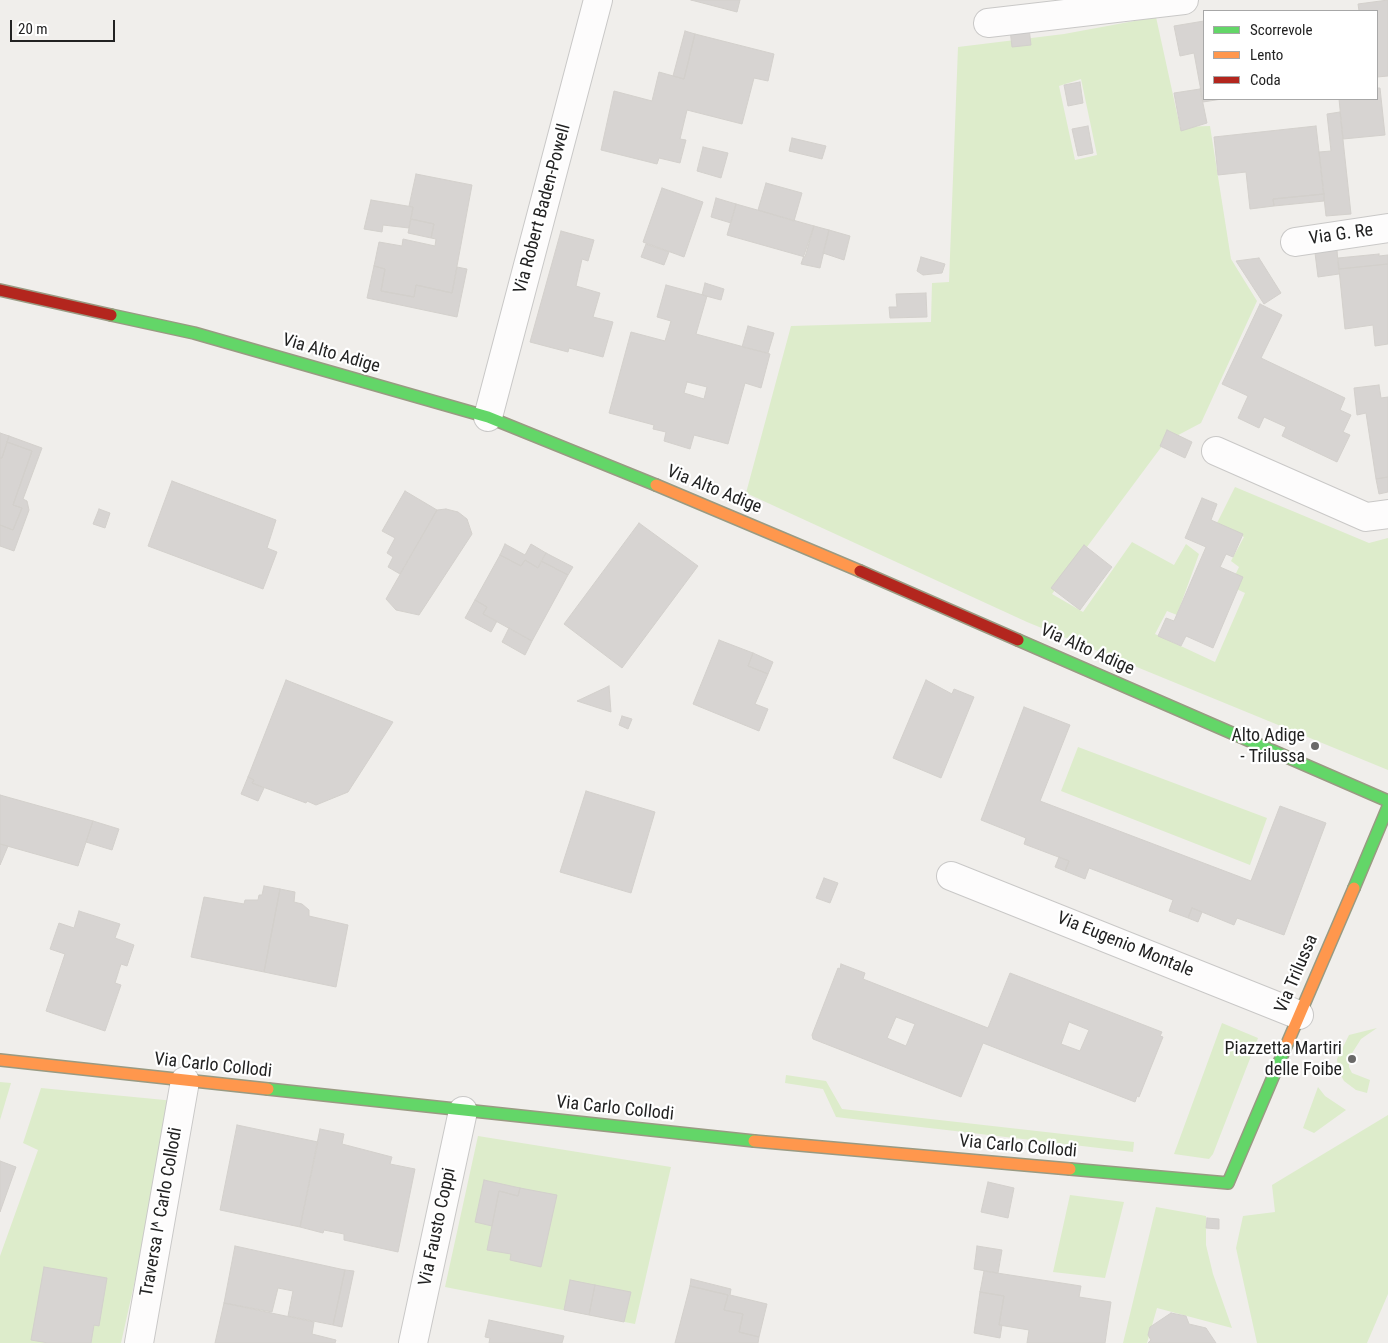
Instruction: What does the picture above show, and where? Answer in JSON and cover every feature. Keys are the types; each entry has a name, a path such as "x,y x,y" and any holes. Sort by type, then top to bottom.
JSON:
{"street":[{"name":"Via Robert Baden-Powell","path":"488,417 598,0"},
{"path":"988,23 1107,5 1184,0"},
{"name":"Via G. Re","path":"1295,242 1388,228"},
{"name":"Via Alto Adige","path":"0,290 194,333 488,417 780,536 1388,801"},
{"path":"1216,451 1366,517 1388,514"},
{"name":"Via Trilussa","path":"1228,1183 1388,807"},
{"name":"Via Eugenio Montale","path":"951,876 1299,1015"},
{"name":"Via Carlo Collodi","path":"0,1060 743,1140 1228,1183"},
{"name":"Traversa I^ Carlo Collodi","path":"139,1343 185,1081"},
{"name":"Via Fausto Coppi","path":"413,1343 463,1111"}],"green space":[{"path":"1156,17 1180,127 1210,126 1231,259 1257,301 1201,423 1165,442 1052,594 1083,612 1132,542 1174,565 1186,544 1199,554 1177,615 1167,611 1155,634 1215,662 1245,593 1230,586 1239,567 1231,561 1244,537 1217,523 1235,487 1369,543 1388,538 1388,770 1027,622 746,493 791,326 931,322 932,283 949,282 958,47 1064,34","holes":["1081,79 1097,155 1075,160 1059,86"]},
{"path":"1078,747 1267,818 1250,865 1061,791"},
{"path":"1222,1023 1258,1038 1213,1154 1209,1159 1174,1154"},
{"path":"1377,1028 1361,1039 1349,1058 1349,1067 1352,1073 1370,1080 1367,1093 1356,1090 1344,1081 1338,1070 1337,1059 1349,1035"},
{"path":"786,1075 826,1081 842,1109 1134,1142 1133,1152 836,1117 823,1089 785,1083"},
{"path":"0,1082 11,1083 0,1120"},
{"path":"1318,1087 1325,1096 1346,1110 1314,1133 1303,1128"},
{"path":"41,1088 175,1101 121,1343 0,1343 0,1256 38,1150 23,1143"},
{"path":"1388,1115 1388,1294 1367,1343 1257,1343 1236,1248 1243,1216 1275,1212 1272,1185"},
{"path":"478,1136 671,1167 635,1324 445,1287"},
{"path":"1070,1195 1124,1202 1105,1278 1053,1272"},
{"path":"1156,1207 1206,1216 1206,1245 1213,1274 1232,1328 1157,1308 1147,1343 1123,1343"}],"building":[{"path":"691,0 740,0 737,12"},
{"path":"1388,0 1388,76 1378,77 1378,10 1359,10 1358,4"},
{"path":"1203,21 1203,100 1216,100 1203,102 1194,53 1180,56 1174,26"},
{"path":"1029,28 1031,45 1012,47 1010,30"},
{"path":"685,31 695,34 684,79 673,76"},
{"path":"695,34 774,54 768,81 754,78 742,124 687,110 680,139 686,140 680,163 659,158 657,164 601,150 614,91 652,101 659,72 684,79"},
{"path":"1080,82 1083,103 1068,106 1064,85"},
{"path":"1378,88 1380,88 1385,135 1343,139 1339,100 1378,100"},
{"path":"1200,89 1207,123 1181,131 1174,93"},
{"path":"1340,112 1351,214 1326,216 1319,152 1331,151 1327,114"},
{"path":"1088,126 1093,153 1078,156 1072,129"},
{"path":"1316,126 1324,194 1273,199 1274,206 1250,209 1246,172 1218,175 1214,137"},
{"path":"792,138 826,146 822,159 789,151"},
{"path":"703,147 728,153 721,178 697,171"},
{"path":"416,174 472,185 452,293 416,285 414,297 381,291 385,269 374,266 379,242 402,246 403,239 435,246 436,239 431,238 434,224 411,219 413,207 409,206"},
{"path":"766,183 802,193 794,221 758,210"},
{"path":"662,188 703,202 684,257 643,242"},
{"path":"1324,194 1324,201 1274,206 1273,199"},
{"path":"716,198 736,204 731,223 711,217"},
{"path":"371,200 413,207 409,228 383,225 382,232 364,229"},
{"path":"736,204 814,226 805,257 727,235"},
{"path":"411,219 434,224 431,238 408,233"},
{"path":"814,226 829,230 820,268 801,264"},
{"path":"829,230 850,236 844,260 823,253"},
{"path":"561,231 594,240 588,261 582,259 576,286 600,293 593,317 613,322 603,357 569,348 568,352 530,342"},
{"path":"646,244 669,252 664,265 641,257"},
{"path":"1337,250 1339,274 1318,277 1315,253"},
{"path":"1379,254 1379,256 1388,255 1388,264 1339,269 1338,258"},
{"path":"921,257 945,264 942,273 923,275 917,271"},
{"path":"1259,258 1281,293 1264,304 1236,261"},
{"path":"1388,264 1388,344 1375,346 1373,325 1345,329 1339,269"},
{"path":"374,266 385,269 381,291 414,297 416,285 452,293 457,267 467,269 457,317 367,298"},
{"path":"705,283 724,289 721,300 702,295"},
{"path":"666,285 707,296 696,334 770,354 761,388 745,383 728,444 694,435 690,449 664,441 666,432 653,429 654,425 609,413 631,332 665,341 671,321 657,317","holes":["687,382 707,387 704,399 684,393"]},
{"path":"926,293 927,317 890,318 889,307 897,307 896,294"},
{"path":"1260,304 1282,315 1261,358 1345,398 1340,410 1351,415 1343,432 1350,435 1337,462 1282,436 1286,427 1264,417 1259,428 1238,418 1248,396 1222,384"},
{"path":"748,326 774,333 768,353 742,347"},
{"path":"1379,385 1381,398 1388,397 1388,477 1376,479 1366,413 1357,415 1354,388"},
{"path":"1167,430 1192,442 1185,458 1160,446"},
{"path":"0,433 9,436 2,458 0,458"},
{"path":"9,436 42,448 23,499 27,501 29,510 14,551 0,546 0,525 13,530 22,508 13,505 32,451 7,442"},
{"path":"7,442 32,451 13,505 22,508 13,530 0,525 0,458 2,458"},
{"path":"1388,477 1388,492 1379,494 1376,479"},
{"path":"172,481 276,520 267,548 277,552 263,589 148,546"},
{"path":"405,491 437,510 400,574 388,567 393,557 387,553 395,538 382,531"},
{"path":"1202,498 1217,504 1211,520 1243,534 1233,557 1226,554 1220,567 1243,577 1213,648 1186,636 1181,646 1158,636 1166,618 1174,621 1206,547 1185,538"},
{"path":"99,509 110,513 105,528 93,524"},
{"path":"446,509 458,512 467,519 472,534 419,615 396,610 386,599 437,510"},
{"path":"639,523 698,566 622,668 564,624"},
{"path":"505,544 525,555 531,544 546,553 538,568 525,560 521,566 500,555"},
{"path":"1084,545 1112,567 1080,610 1051,588"},
{"path":"546,553 573,567 568,575 541,561"},
{"path":"500,555 521,566 525,560 538,568 541,561 568,575 532,641 483,614 487,607 475,600"},
{"path":"475,600 487,607 483,614 497,621 491,632 465,618"},
{"path":"509,628 532,641 525,655 502,642"},
{"path":"719,640 753,653 748,666 768,674 755,704 768,709 759,731 693,704"},
{"path":"753,653 773,662 768,674 748,666"},
{"path":"286,680 393,722 348,792 316,805 252,783 254,780 248,777"},
{"path":"926,680 952,694 954,689 974,697 941,778 893,758"},
{"path":"609,686 611,712 577,701"},
{"path":"1024,707 1070,725 1040,801 1251,881 1280,806 1326,823 1284,935 1237,918 1234,925 1192,908 1188,918 1169,911 1173,900 1089,868 1085,879 1065,871 1069,861 1024,844 1026,838 981,820"},
{"path":"622,716 632,719 628,729 619,725"},
{"path":"248,777 254,780 252,783 264,788 258,801 241,794"},
{"path":"586,791 655,812 631,893 560,872"},
{"path":"0,795 93,821 78,866 0,844"},
{"path":"93,821 119,829 112,850 86,842"},
{"path":"0,844 8,846 0,865"},
{"path":"1059,857 1069,861 1065,871 1055,867"},
{"path":"824,878 838,883 830,903 816,898"},
{"path":"264,886 280,889 264,972 191,957 204,897 244,904 245,900 258,900 259,895 262,895"},
{"path":"280,889 295,892 294,902 302,904 309,910 309,916 348,925 336,987 264,972"},
{"path":"1192,908 1202,912 1198,922 1188,918"},
{"path":"79,911 120,924 115,938 134,945 127,966 121,964 115,983 121,985 105,1031 46,1011 65,954 50,949 59,923 74,928"},
{"path":"841,964 865,973 863,979 988,1028 1010,973 1162,1032 1160,1036 1163,1037 1139,1097 1137,1096 1135,1102 983,1043 961,1097 813,1039 812,1035 838,968 840,969","holes":["896,1017 915,1024 906,1046 887,1038","1069,1022 1089,1030 1080,1051 1061,1044"]},
{"path":"237,1125 318,1142 300,1227 220,1210"},
{"path":"320,1129 344,1134 342,1144 392,1157 390,1164 415,1169 398,1252 344,1240 344,1234 324,1230 323,1233 300,1227"},
{"path":"0,1161 16,1167 0,1212"},
{"path":"484,1180 520,1188 518,1196 499,1191 492,1226 475,1222"},
{"path":"988,1182 1014,1188 1008,1218 981,1212"},
{"path":"520,1188 557,1195 541,1267 510,1260 511,1254 487,1250 499,1191 518,1196"},
{"path":"1207,1218 1219,1219 1219,1229 1206,1228"},
{"path":"235,1246 345,1270 333,1325 288,1316 293,1291 278,1288 272,1312 224,1303"},
{"path":"977,1246 1002,1250 998,1273 974,1269"},
{"path":"44,1267 107,1278 99,1326 94,1325 91,1343 48,1343 31,1340"},
{"path":"345,1270 354,1271 342,1327 333,1325"},
{"path":"984,1271 1081,1286 1079,1297 1111,1302 1105,1343 1027,1343 1029,1330 999,1325 1004,1296 980,1292"},
{"path":"691,1279 731,1289 730,1295 767,1304 759,1337 739,1332 743,1314 724,1310 728,1295 690,1286"},
{"path":"570,1280 595,1285 589,1315 564,1310"},
{"path":"595,1285 631,1292 624,1322 589,1315"},
{"path":"690,1286 728,1295 724,1310 743,1314 739,1332 759,1337 758,1343 675,1343"},
{"path":"980,1292 1004,1296 999,1325 1002,1325 1000,1338 974,1333"},
{"path":"224,1303 314,1322 312,1334 336,1340 335,1343 215,1343"},
{"path":"1171,1313 1186,1316 1189,1324 1206,1328 1216,1343 1148,1343 1151,1340 1148,1335 1150,1327"},
{"path":"489,1320 564,1336 562,1343 489,1343 490,1338 485,1337"}],"traffic: fast":[{"path":"111,315 194,333 488,417 656,485"},
{"path":"1018,640 1388,801"},
{"path":"1354,888 1388,807"},
{"path":"1070,1169 1228,1183 1287,1044"},
{"path":"268,1089 754,1141"}],"traffic: slow":[{"path":"656,485 860,571"},
{"path":"1287,1044 1354,888"},
{"path":"0,1060 268,1089"},
{"path":"754,1141 1070,1169"}],"traffic: jam":[{"path":"0,290 111,315"},
{"path":"860,571 1018,640"}],"place":[{"name":"Alto Adige - Trilussa","path":"1315,746"},
{"name":"Piazzetta Martiri delle Foibe","path":"1352,1059"}]}
